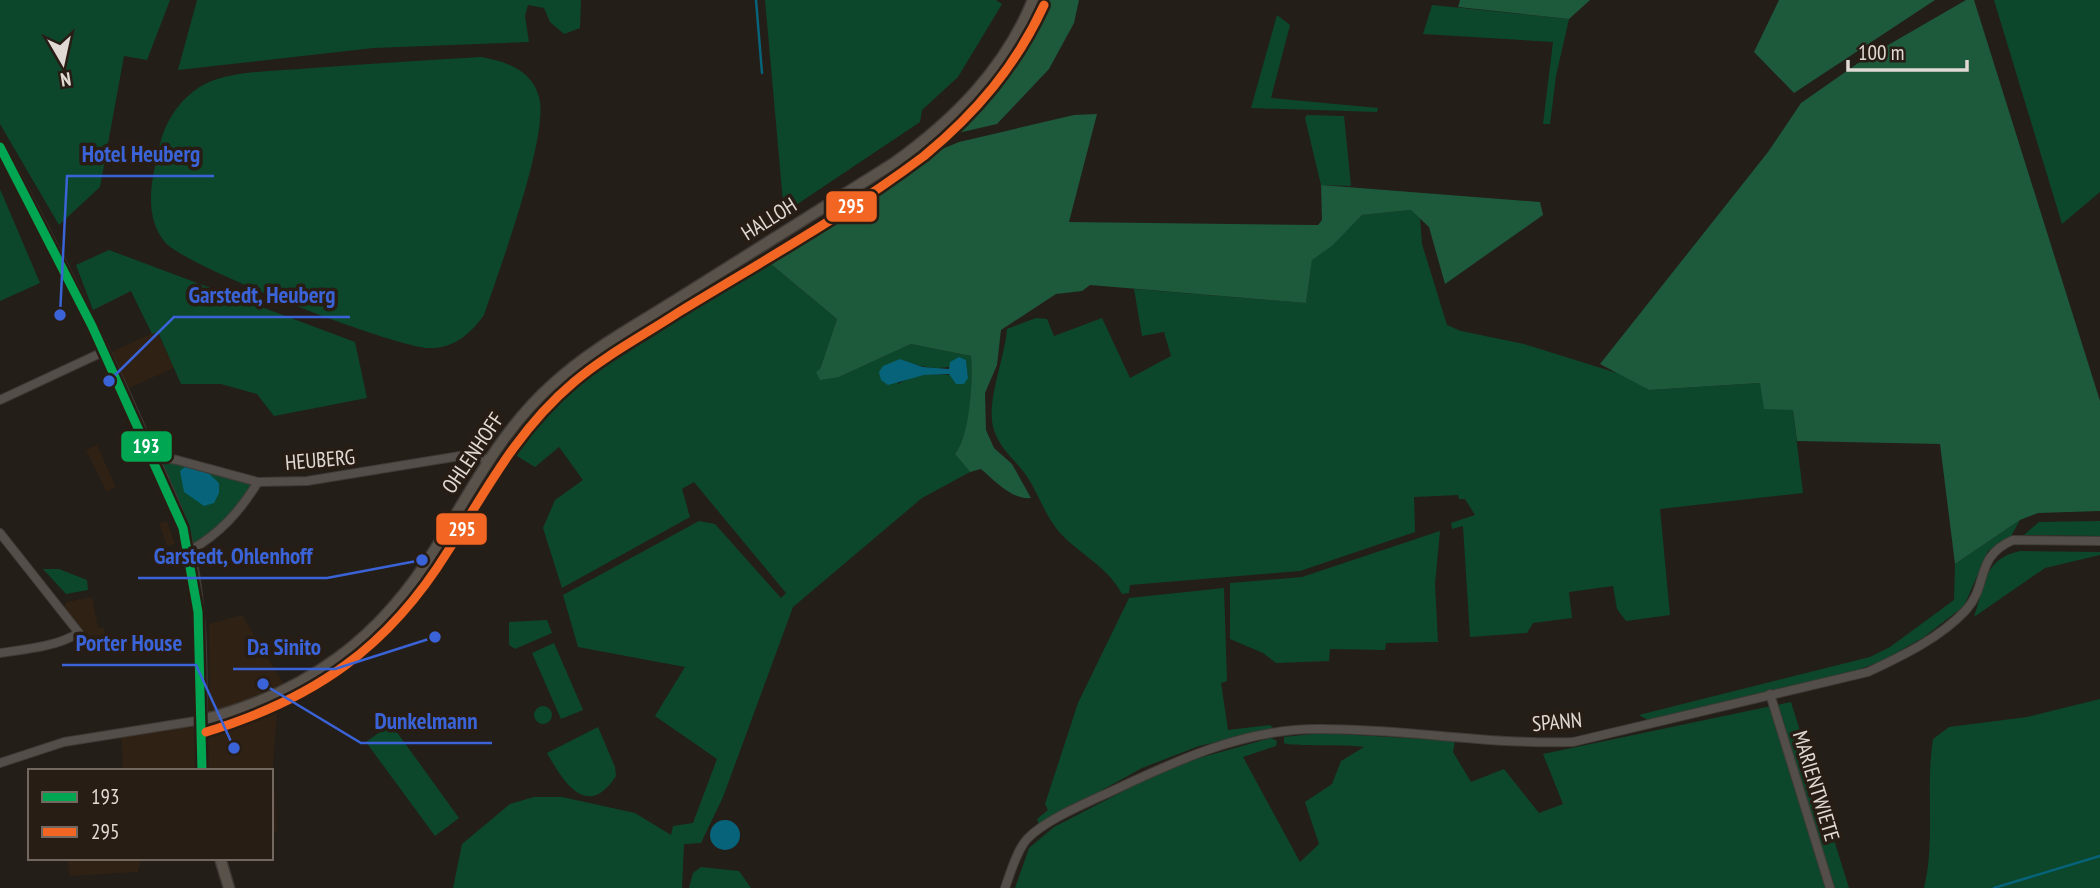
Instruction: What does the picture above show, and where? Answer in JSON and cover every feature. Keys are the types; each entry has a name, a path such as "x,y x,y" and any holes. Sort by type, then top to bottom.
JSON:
{"main road":[{"name":"HALLOH","path":"524,412 556,380 589,355 894,163 936,133 986,82 1018,31 1033,0"},
{"path":"0,147 60,258 105,351 155,462 189,551 201,622 202,769"},
{"name":"OHLENHOFF","path":"202,720 272,698 311,678 349,652 407,592 488,460 524,412"},
{"path":"221,860 229,888"}],"street":[{"path":"0,400 105,351"},
{"name":"HEUBERG","path":"155,462 171,458 258,482 307,481 472,454 488,460"},
{"path":"189,551 211,539 236,514 258,482"},
{"path":"0,533 79,633 69,639 29,650 1,652"},
{"name":"SPANN","path":"1005,888 1026,840 1071,810 1163,766 1253,737 1315,729 1529,743 1573,742 1868,672 1910,652 1967,609 1976,595 1982,571 1991,554 2001,545 2013,540 2100,541"},
{"name":"MARIENTWIETE","path":"1770,694 1830,888"},
{"path":"0,763 64,742 202,720"}],"shaded area":[{"path":"157,331 174,368 127,389 111,352"},
{"path":"97,445 116,487 107,492 86,450"},
{"path":"167,521 175,544 167,546 159,523"},
{"path":"92,597 98,628 104,627 106,636 85,640 83,631 64,607 67,602"},
{"path":"242,615 284,685 278,701 273,764 277,832 273,831 273,769 123,769 121,731 193,721 210,696 209,624"},
{"path":"67,860 141,860 138,872 70,876"}],"green space":[{"path":"0,0 170,0 147,60 124,56 100,187 59,225 0,124"},
{"path":"197,0 581,0 580,28 564,34 550,22 544,8 528,5 525,16 529,42 373,48 178,70"},
{"path":"765,0 996,0 1002,4 958,77 922,110 920,122 784,213"},
{"path":"1046,0 1079,0 1074,23 1049,69 997,124 949,135 991,89 1017,55"},
{"path":"1460,0 1590,0 1569,19 1458,7"},
{"path":"1779,0 1935,0 1794,93 1754,52"},
{"path":"1966,0 1974,0 2100,401 2100,511 2038,513 2020,520 1955,564 1940,444 1797,441 1793,410 1764,409 1760,383 1649,390 1600,364 1768,152 1801,103 1864,59"},
{"path":"1994,0 2100,0 2100,192 2062,224"},
{"path":"1432,5 1569,19 1556,76 1550,124 1543,124 1553,42 1423,34"},
{"path":"1277,15 1290,25 1271,98 1378,108 1377,112 1251,108"},
{"path":"481,57 508,64 524,74 539,97 540,115 537,141 521,204 484,315 467,334 453,343 437,348 408,344 289,303 207,268 164,241 157,230 151,194 163,133 180,104 207,83 252,72"},
{"path":"1097,114 1069,222 1318,225 1322,220 1321,185 1540,202 1543,215 1445,284 1429,227 1411,210 1362,215 1332,246 1312,260 1306,303 1090,285 1082,291 1056,294 1001,330 997,365 985,393 986,430 994,448 1012,464 1031,498 1024,498 1004,489 981,469 970,472 955,454 967,421 971,393 971,356 911,344 839,377 820,380 816,372 820,369 837,319 761,256 844,210 942,149 959,142 1074,115"},
{"path":"1307,115 1344,116 1351,186 1321,185 1305,118"},
{"path":"0,189 40,283 0,301"},
{"path":"1411,210 1420,218 1422,244 1447,325 1461,331 1524,344 1620,374 1649,390 1760,383 1793,410 1803,493 1660,509 1670,615 1626,621 1617,609 1613,586 1569,592 1572,618 1533,623 1527,633 1470,637 1463,526 1452,529 1451,523 1475,515 1465,499 1459,499 1458,495 1414,497 1415,532 1300,571 1130,585 1129,593 1122,594 1103,570 1059,531 1028,478 997,437 992,407 1007,329 1036,318 1047,319 1054,336 1102,318 1130,378 1171,356 1164,332 1142,336 1134,289 1306,303 1312,259 1329,248 1362,215"},
{"path":"109,250 355,342 367,398 274,416 257,394 221,384 181,384 158,332 152,334 131,291 93,310 76,265"},
{"path":"767,261 837,319 820,369 839,377 911,344 971,356 968,421 955,454 970,472 922,498 793,607 723,797 701,843 684,844 682,888 453,888 462,844 510,804 534,797 562,797 635,813 671,835 673,826 693,823 717,759 655,716 685,667 578,647 563,595 699,521 715,524 781,598 786,593 694,482 682,489 690,517 562,588 543,528 555,500 583,480 559,447 535,467 512,453 543,415 586,375","holes":["900,359 925,367 941,368 966,360 968,378 932,374 914,377 898,384"]},
{"path":"172,461 254,482 228,518 192,545 160,464"},
{"path":"2020,520 2010,538 1988,551 1964,606 1924,637 1882,661 1852,672 1648,720 1639,715 1870,657 1890,647 1954,600 1955,564"},
{"path":"2100,521 2100,536 2024,535 2039,522"},
{"path":"1440,531 1435,584 1438,642 1386,643 1385,650 1330,649 1329,661 1276,663 1263,653 1230,639 1230,583 1302,577"},
{"path":"2020,551 2100,552 2100,555 2045,568 1974,617 1992,567 1999,560"},
{"path":"43,569 59,569 87,580 88,590 66,594"},
{"path":"1224,588 1227,681 1221,683 1228,730 1270,725 1274,729 1199,746 1142,768 1039,825 1037,819 1048,810 1045,804 1078,703 1129,598"},
{"path":"547,620 552,633 515,649 509,645 509,622"},
{"path":"554,643 583,710 561,719 532,653"},
{"path":"2100,699 2100,888 1924,888 1928,870 1933,739 1949,727 2027,717"},
{"path":"1791,702 1849,888 1015,888 1029,848 1054,827 1174,765 1271,738 1277,741 1276,746 1243,757 1300,862 1319,844 1305,802 1332,784 1341,761 1364,747 1289,744 1284,743 1284,737 1322,733 1455,741 1453,752 1471,782 1504,769 1539,813 1563,804 1543,754"},
{"path":"543,706 549,709 552,715 549,721 543,724 537,721 534,715 537,709"},
{"path":"391,724 459,818 435,836 366,742"},
{"path":"598,727 615,767 616,776 605,789 595,795 586,796 568,784 547,753"},
{"path":"701,867 739,871 751,888 689,888 693,873"}],"water":[{"path":"959,357 966,360 968,378 964,384 956,384 949,374 924,375 888,385 881,380 879,372 883,366 900,359 923,367 949,369 950,362"},
{"path":"187,465 204,469 219,483 219,493 214,503 204,506 184,492 180,471"},
{"path":"725,820 736,824 740,835 736,846 725,850 714,846 710,835 714,824"}],"waterway":[{"path":"756,0 762,73"},
{"path":"1994,888 2100,856"}],"transit line":[{"name":"295","path":"206,732 245,719 314,686 345,666 374,642 425,585 504,461 554,400 612,354 834,218 924,156 961,123 993,87 1021,48 1044,5"},
{"name":"193","path":"0,147 92,326 183,528 198,612 202,769"}],"place":[{"name":"Hotel Heuberg","path":"60,315"},
{"name":"Garstedt, Heuberg","path":"109,381"},
{"name":"Garstedt, Ohlenhoff","path":"422,560"},
{"name":"Da Sinito","path":"435,637"},
{"name":"Dunkelmann","path":"263,684"},
{"name":"Porter House","path":"234,748"}]}
